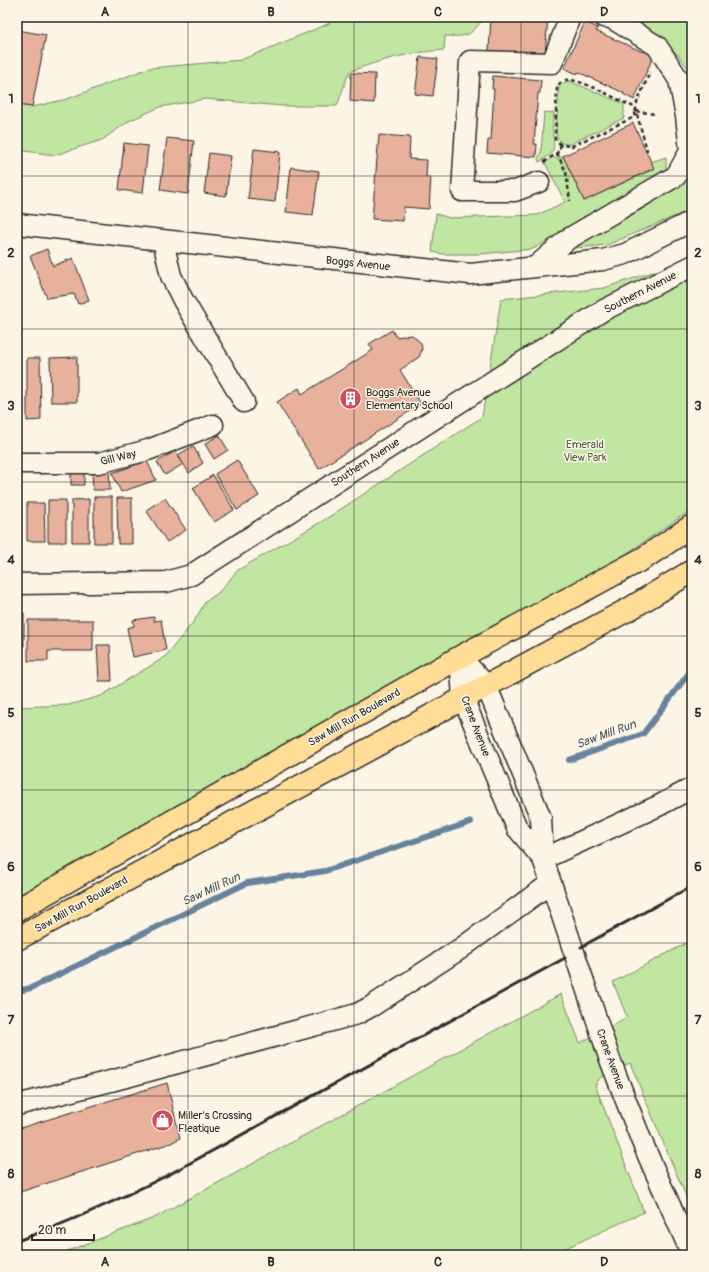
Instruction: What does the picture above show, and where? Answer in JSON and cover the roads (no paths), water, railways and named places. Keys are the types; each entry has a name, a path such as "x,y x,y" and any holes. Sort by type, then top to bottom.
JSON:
{"highway":[{"name":"Saw Mill Run Boulevard","path":"17,910 460,657 644,558 692,526"},
{"name":"Saw Mill Run Boulevard","path":"17,939 631,608 692,571"}],"street":[{"path":"540,182 515,191 462,191 470,61 552,63 570,17"},
{"path":"535,267 568,239 676,176 690,151 686,116 679,80 657,46 611,18 604,17"},
{"name":"Boggs Avenue","path":"17,224 470,274 603,260 625,254 692,221"},
{"path":"164,241 171,276 183,300 244,402"},
{"name":"Southern Avenue","path":"17,584 166,582 191,575 602,311 692,266"},
{"name":"Gill Way","path":"17,463 99,463 148,450 213,425"},
{"name":"Crane Avenue","path":"460,657 486,685 541,818 543,859 626,1101 692,1255"},
{"name":"Crane Avenue","path":"460,657 463,698 517,828 543,859"},
{"path":"543,859 658,806 692,788"},
{"path":"17,1105 138,1074 357,1014 372,1006 460,949 551,883"}],"waterway":[{"name":"Saw Mill Run","path":"569,760 643,734 692,669"},
{"name":"Saw Mill Run","path":"17,991 31,988 247,883 325,871 471,822"}],"railway":[{"path":"581,947 692,886"},
{"path":"17,1241 95,1210 170,1174 565,958"}],"place":[{"name":"Boggs Avenue Elementary School","path":"351,398"},
{"name":"Miller's Crossing Fleatique","path":"162,1121"}],"park label":[{"name":"Emerald View Park","path":"585,450"}]}
